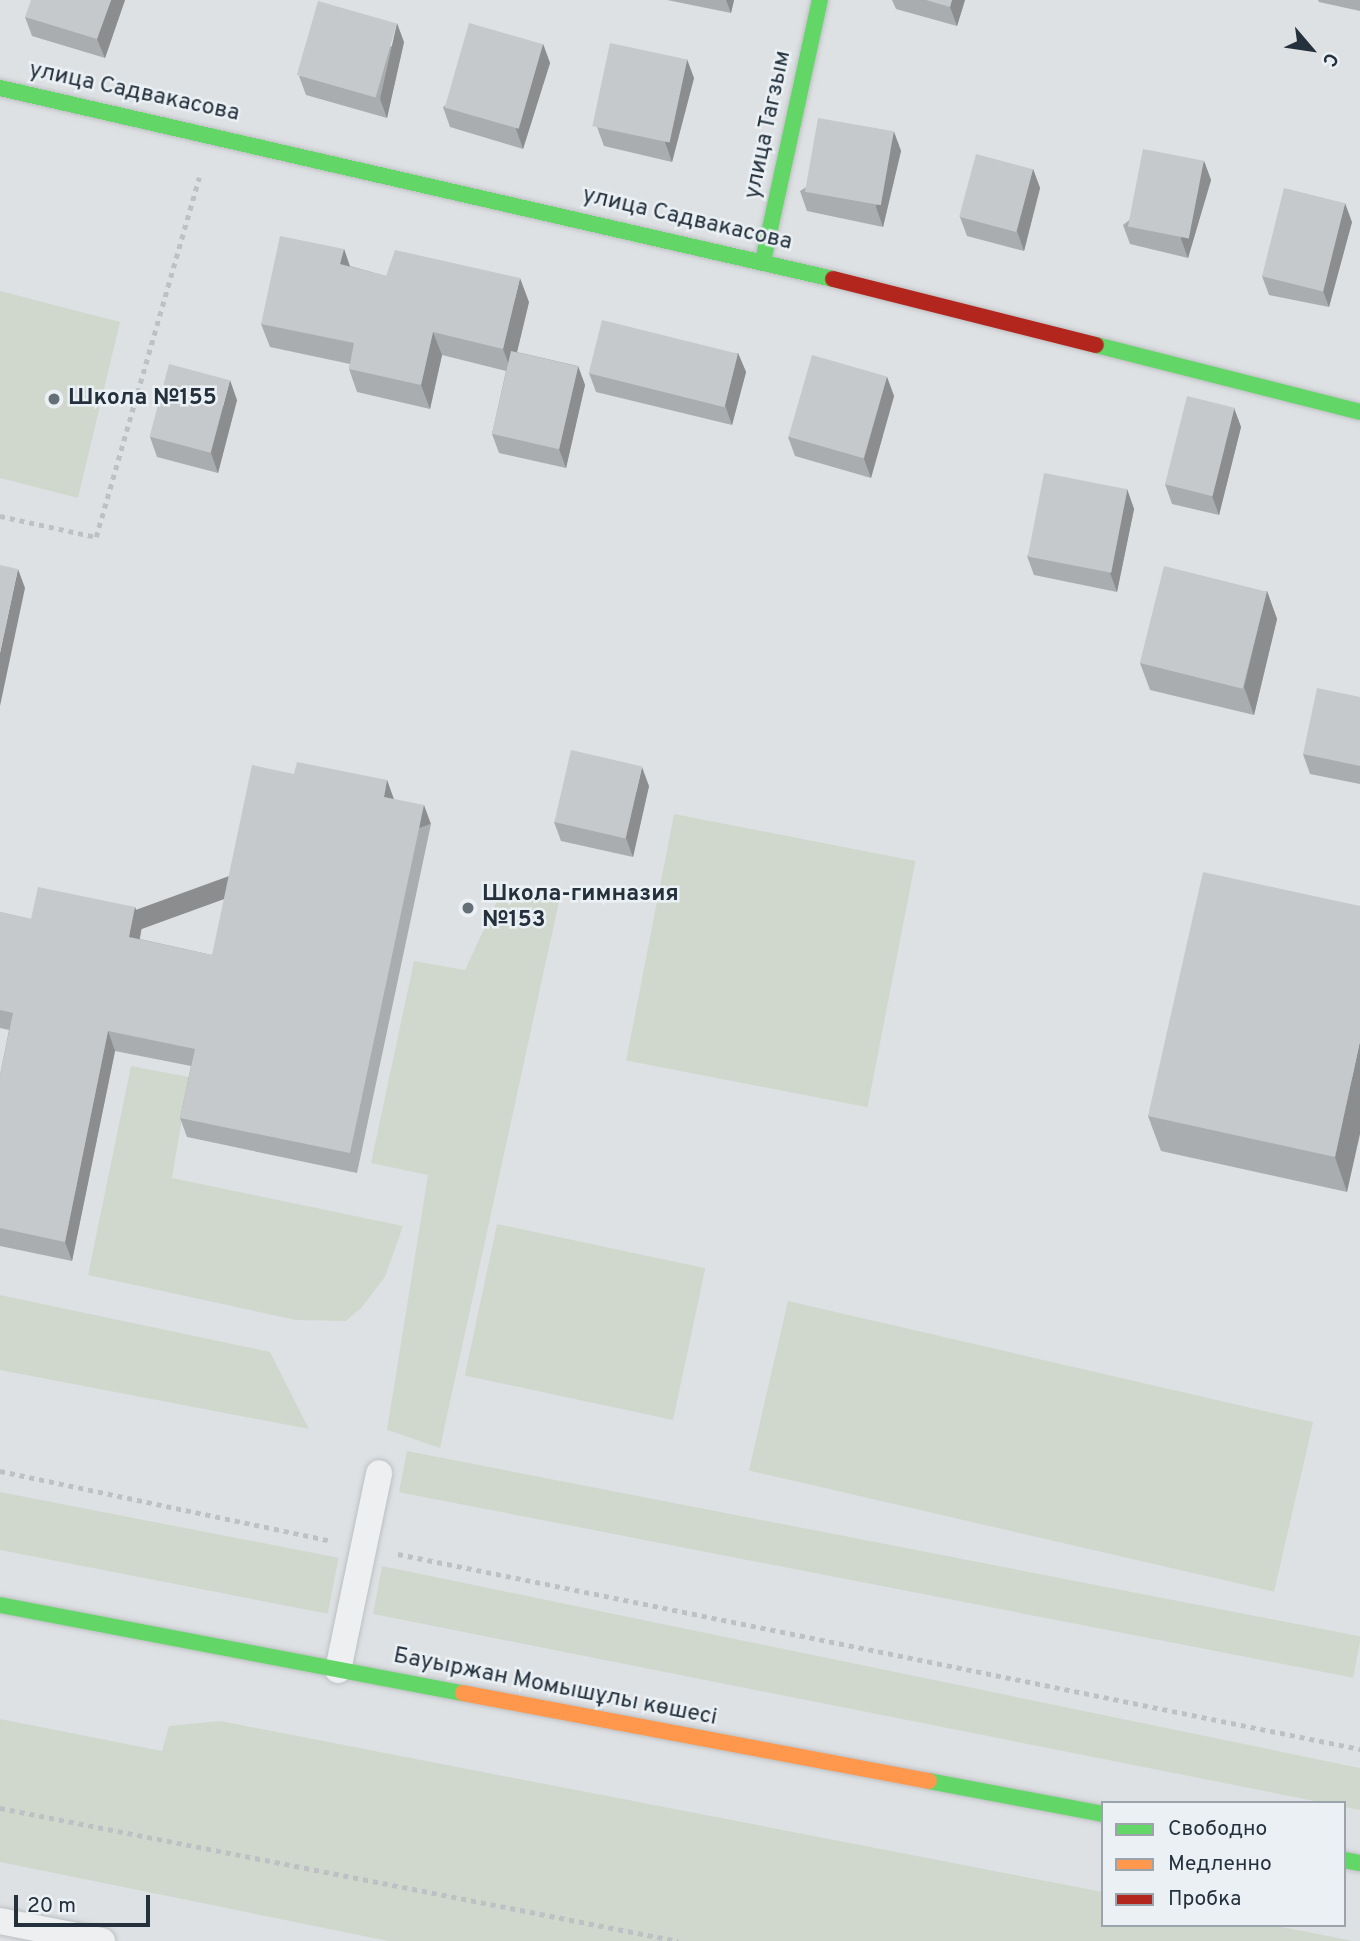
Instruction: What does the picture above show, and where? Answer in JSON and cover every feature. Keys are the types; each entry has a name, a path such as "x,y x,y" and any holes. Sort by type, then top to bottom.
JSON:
{"street":[{"name":"улица Тагзым","path":"763,261 820,0"},
{"name":"улица Садвакасова","path":"0,88 211,133 763,261 1360,412"},
{"name":"Бауыржан Момышұлы көшесі","path":"0,1605 1101,1814"}],"lane":[{"path":"338,1670 379,1473"},
{"path":"0,1921 102,1941"}],"path":[{"path":"0,516 96,537 211,133"},
{"path":"0,1471 364,1548 1360,1749"},
{"path":"0,1808 678,1941"}],"shaded area":[{"name":"Школа №155","path":"0,291 120,322 78,498 0,478"},
{"path":"674,814 915,861 868,1107 626,1060"},
{"path":"504,886 560,897 440,1448 387,1430 428,1175 371,1163 414,961 465,970"},
{"path":"131,1066 189,1077 172,1178 403,1226 385,1277 361,1308 346,1321 296,1320 88,1275"},
{"path":"497,1224 705,1268 673,1420 465,1376"},
{"path":"0,1295 270,1352 309,1429 0,1370"},
{"path":"788,1301 1313,1422 1274,1592 749,1471"},
{"path":"407,1451 1360,1636 1353,1678 399,1492"},
{"path":"0,1492 339,1558 328,1614 0,1550"},
{"path":"382,1566 1360,1768 1360,1810 1346,1807 1346,1801 1315,1801 373,1614"},
{"path":"0,1719 162,1751 169,1726 220,1721 1101,1892 1101,1927 1282,1927 1353,1941 388,1941 0,1862"}],"building":[{"path":"31,0 111,0 97,39 25,17"},
{"path":"926,0 952,0 950,7"},
{"path":"318,1 397,24 376,98 297,75"},
{"path":"469,23 543,44 519,129 445,108"},
{"path":"610,43 687,59 670,143 592,126"},
{"path":"818,118 894,131 881,205 805,192"},
{"path":"1143,149 1204,161 1189,238 1128,227"},
{"path":"976,154 1033,169 1016,232 959,217"},
{"path":"1284,188 1345,203 1323,292 1262,276"},
{"path":"280,236 344,249 340,264 386,276 395,250 520,278 503,349 433,332 421,385 349,369 354,343 261,324"},
{"path":"602,320 738,354 725,407 589,373"},
{"path":"511,351 578,367 559,449 492,434"},
{"path":"812,355 887,376 864,458 789,437"},
{"path":"169,364 230,380 210,453 150,436"},
{"path":"1187,396 1235,408 1213,496 1165,484"},
{"path":"1044,473 1127,489 1111,573 1028,556"},
{"path":"0,565 18,569 0,653"},
{"path":"1164,566 1267,592 1243,689 1140,663"},
{"path":"1317,688 1360,697 1360,766 1303,754"},
{"path":"571,750 642,766 625,839 554,822"},
{"path":"297,762 387,780 384,797 424,805 350,1153 180,1118 195,1049 108,1031 65,1242 0,1228 0,1075 13,1013 0,1010 0,912 31,919 38,887 135,907 129,937 212,955 252,765 294,774"},
{"path":"1203,872 1360,906 1360,1041 1335,1157 1148,1116"}],"traffic: fast":[{"path":"763,261 820,0"},
{"path":"0,88 833,279"},
{"path":"1096,345 1360,412"},
{"path":"0,1605 463,1693"},
{"path":"929,1781 1101,1814"},
{"path":"1346,1860 1360,1863"}],"traffic: slow":[{"path":"463,1693 929,1781"}],"traffic: jam":[{"path":"833,279 1096,345"}],"place":[{"name":"Школа №155","path":"54,399"},
{"name":"Школа-гимназия №153","path":"468,908"}]}
